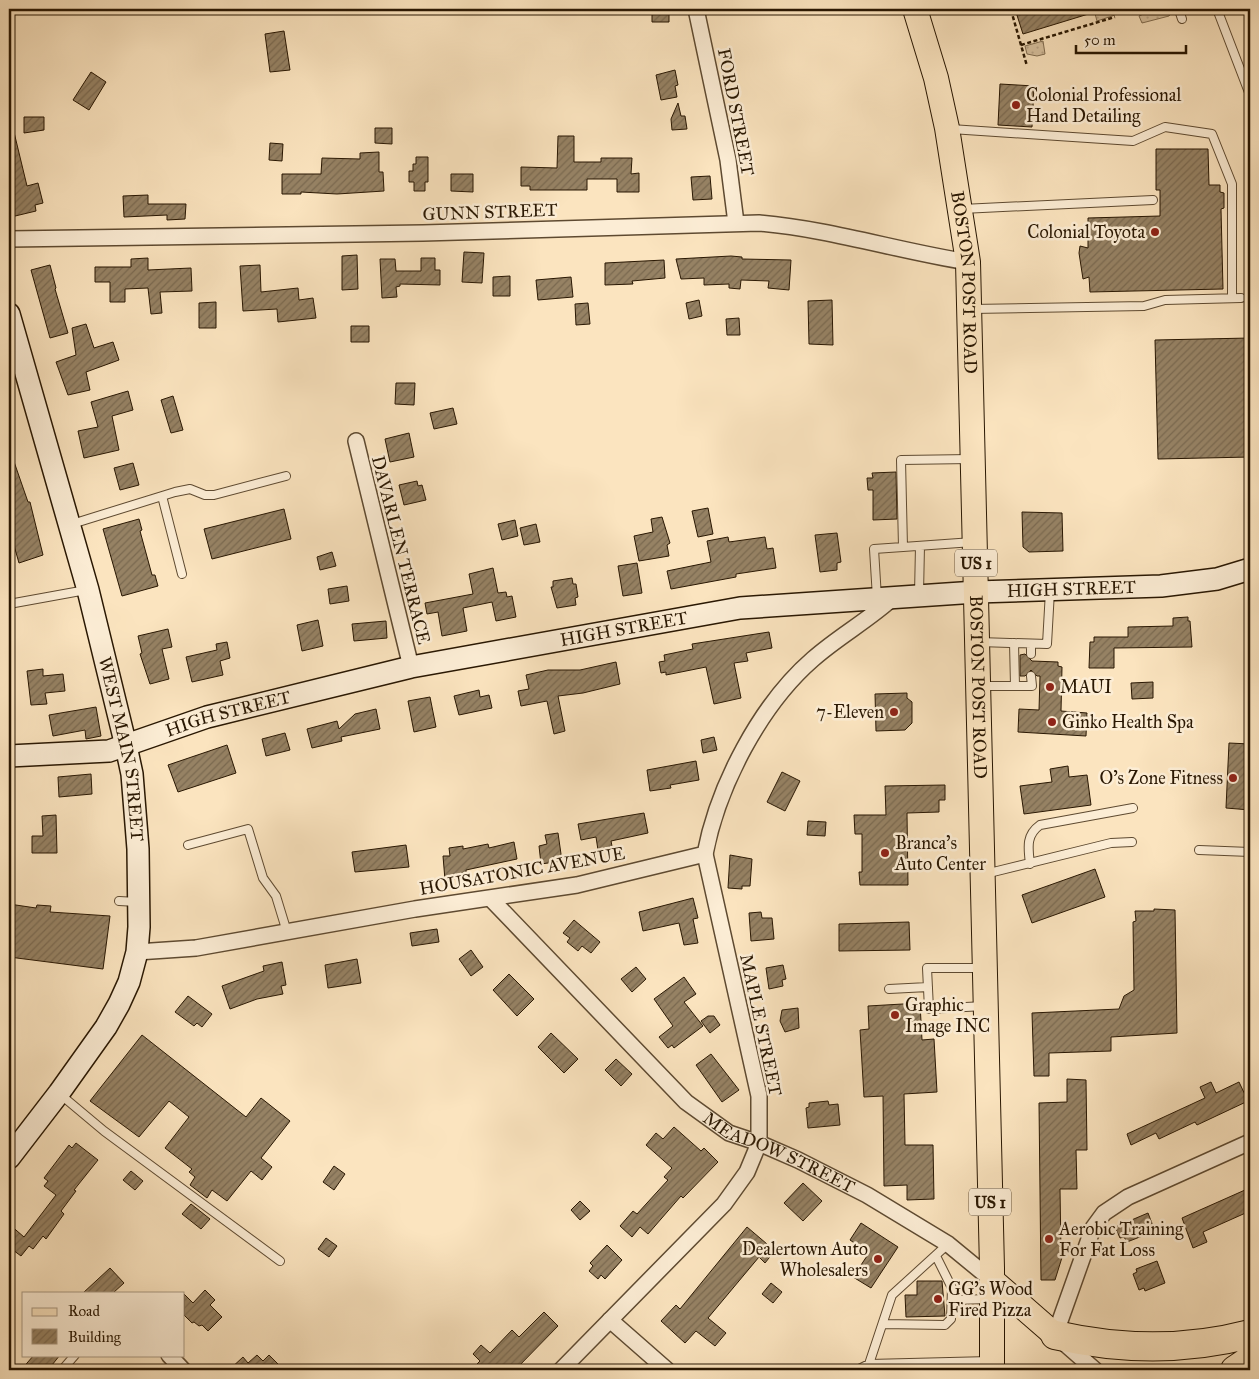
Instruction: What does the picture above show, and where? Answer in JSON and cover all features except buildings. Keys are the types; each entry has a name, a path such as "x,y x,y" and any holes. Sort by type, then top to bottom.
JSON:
{"highway":[{"path":"1055,1335 1106,1345 1151,1348 1197,1346 1250,1334"},
{"path":"1235,1370 1250,1360"}],"main road":[{"name":"BOSTON POST ROAD","path":"916,9 936,78 947,128 968,262 992,1290 992,1366"},
{"name":"WEST MAIN STREET","path":"9,314 88,590 126,746 132,774 138,849 129,902 137,952 129,982 106,1027 59,1093 9,1158"},
{"name":"HIGH STREET","path":"9,756 109,751 207,717 410,667 740,608 976,592 1125,588 1190,584 1217,579 1250,569"},
{"name":"MEADOW STREET","path":"992,1290 1055,1335"}],"street":[{"name":"FORD STREET","path":"696,9 726,150 736,223"},
{"name":"GUNN STREET","path":"9,239 423,233 736,223 807,228 931,256 968,262"},
{"name":"DAVARLEN TERRACE","path":"356,441 410,667"},
{"path":"705,854 714,816 747,743 784,687 814,657 874,615 886,597"},
{"name":"HOUSATONIC AVENUE","path":"137,952 196,948 415,909 577,885 705,854"},
{"name":"MAPLE STREET","path":"561,1370 724,1204 747,1172 759,1143 759,1096 705,854"},
{"name":"MEADOW STREET","path":"490,899 686,1102 728,1133 759,1143 798,1160 866,1195 948,1244 992,1290"},
{"path":"1055,1335 1093,1228 1104,1213 1128,1197 1250,1142"},
{"path":"610,1320 667,1370"},
{"name":"MEADOW STREET","path":"1055,1335 1095,1370"},
{"path":"170,1356 183,1370"}],"lane":[{"path":"1217,9 1250,95"},
{"path":"947,128 1133,141 1165,127 1212,134 1232,184 1232,298"},
{"path":"960,209 1153,200"},
{"path":"969,308 1144,306 1165,300 1241,298"},
{"path":"904,547 901,460 973,459"},
{"path":"69,524 190,489 205,495 214,495 286,476"},
{"path":"162,496 182,574"},
{"path":"886,597 874,550 975,542"},
{"path":"919,596 920,546"},
{"path":"9,604 88,590"},
{"path":"977,642 1047,644 1050,590"},
{"path":"1014,643 1015,686"},
{"path":"1031,644 1031,654"},
{"path":"978,686 1032,686 1032,676"},
{"path":"1030,864 1028,842 1033,830 1040,824 1133,808"},
{"path":"188,845 248,830 263,878 276,896 288,932"},
{"path":"982,875 1111,843 1132,842"},
{"path":"1199,850 1250,852"},
{"path":"984,968 927,968 929,1009 985,1006"},
{"path":"889,989 928,987"},
{"path":"59,1093 104,1131 280,1261"},
{"path":"869,1364 884,1324 892,1295 948,1244"},
{"path":"884,1324 945,1325 951,1319 952,1288 936,1256"},
{"path":"952,1300 992,1290"},
{"path":"62,1370 74,1356"},
{"path":"857,1370 869,1364 992,1366"}],"path":[{"path":"1002,9 1004,12 1015,9"},
{"path":"1011,10 1027,66"},
{"path":"1021,45 1115,17"}],"shaded area":[{"path":"1113,9 1115,15 1097,21 1094,10"},
{"path":"1150,9 1170,9 1171,13 1169,16 1142,23 1139,16 1150,11"},
{"path":"1043,41 1045,54 1037,56 1027,54 1025,46"}],"place":[{"name":"Colonial Professional Hand Detailing","path":"1016,105"},
{"name":"Colonial Toyota","path":"1155,232"},
{"name":"MAUI","path":"1050,687"},
{"name":"7-Eleven","path":"894,712"},
{"name":"Ginko Health Spa","path":"1052,722"},
{"name":"O's Zone Fitness","path":"1233,778"},
{"name":"Branca's Auto Center","path":"885,853"},
{"name":"Graphic Image INC","path":"895,1015"},
{"name":"Aerobic Training For Fat Loss","path":"1049,1239"},
{"name":"Dealertown Auto Wholesalers","path":"878,1259"},
{"name":"GG's Wood Fired Pizza","path":"938,1299"}]}
